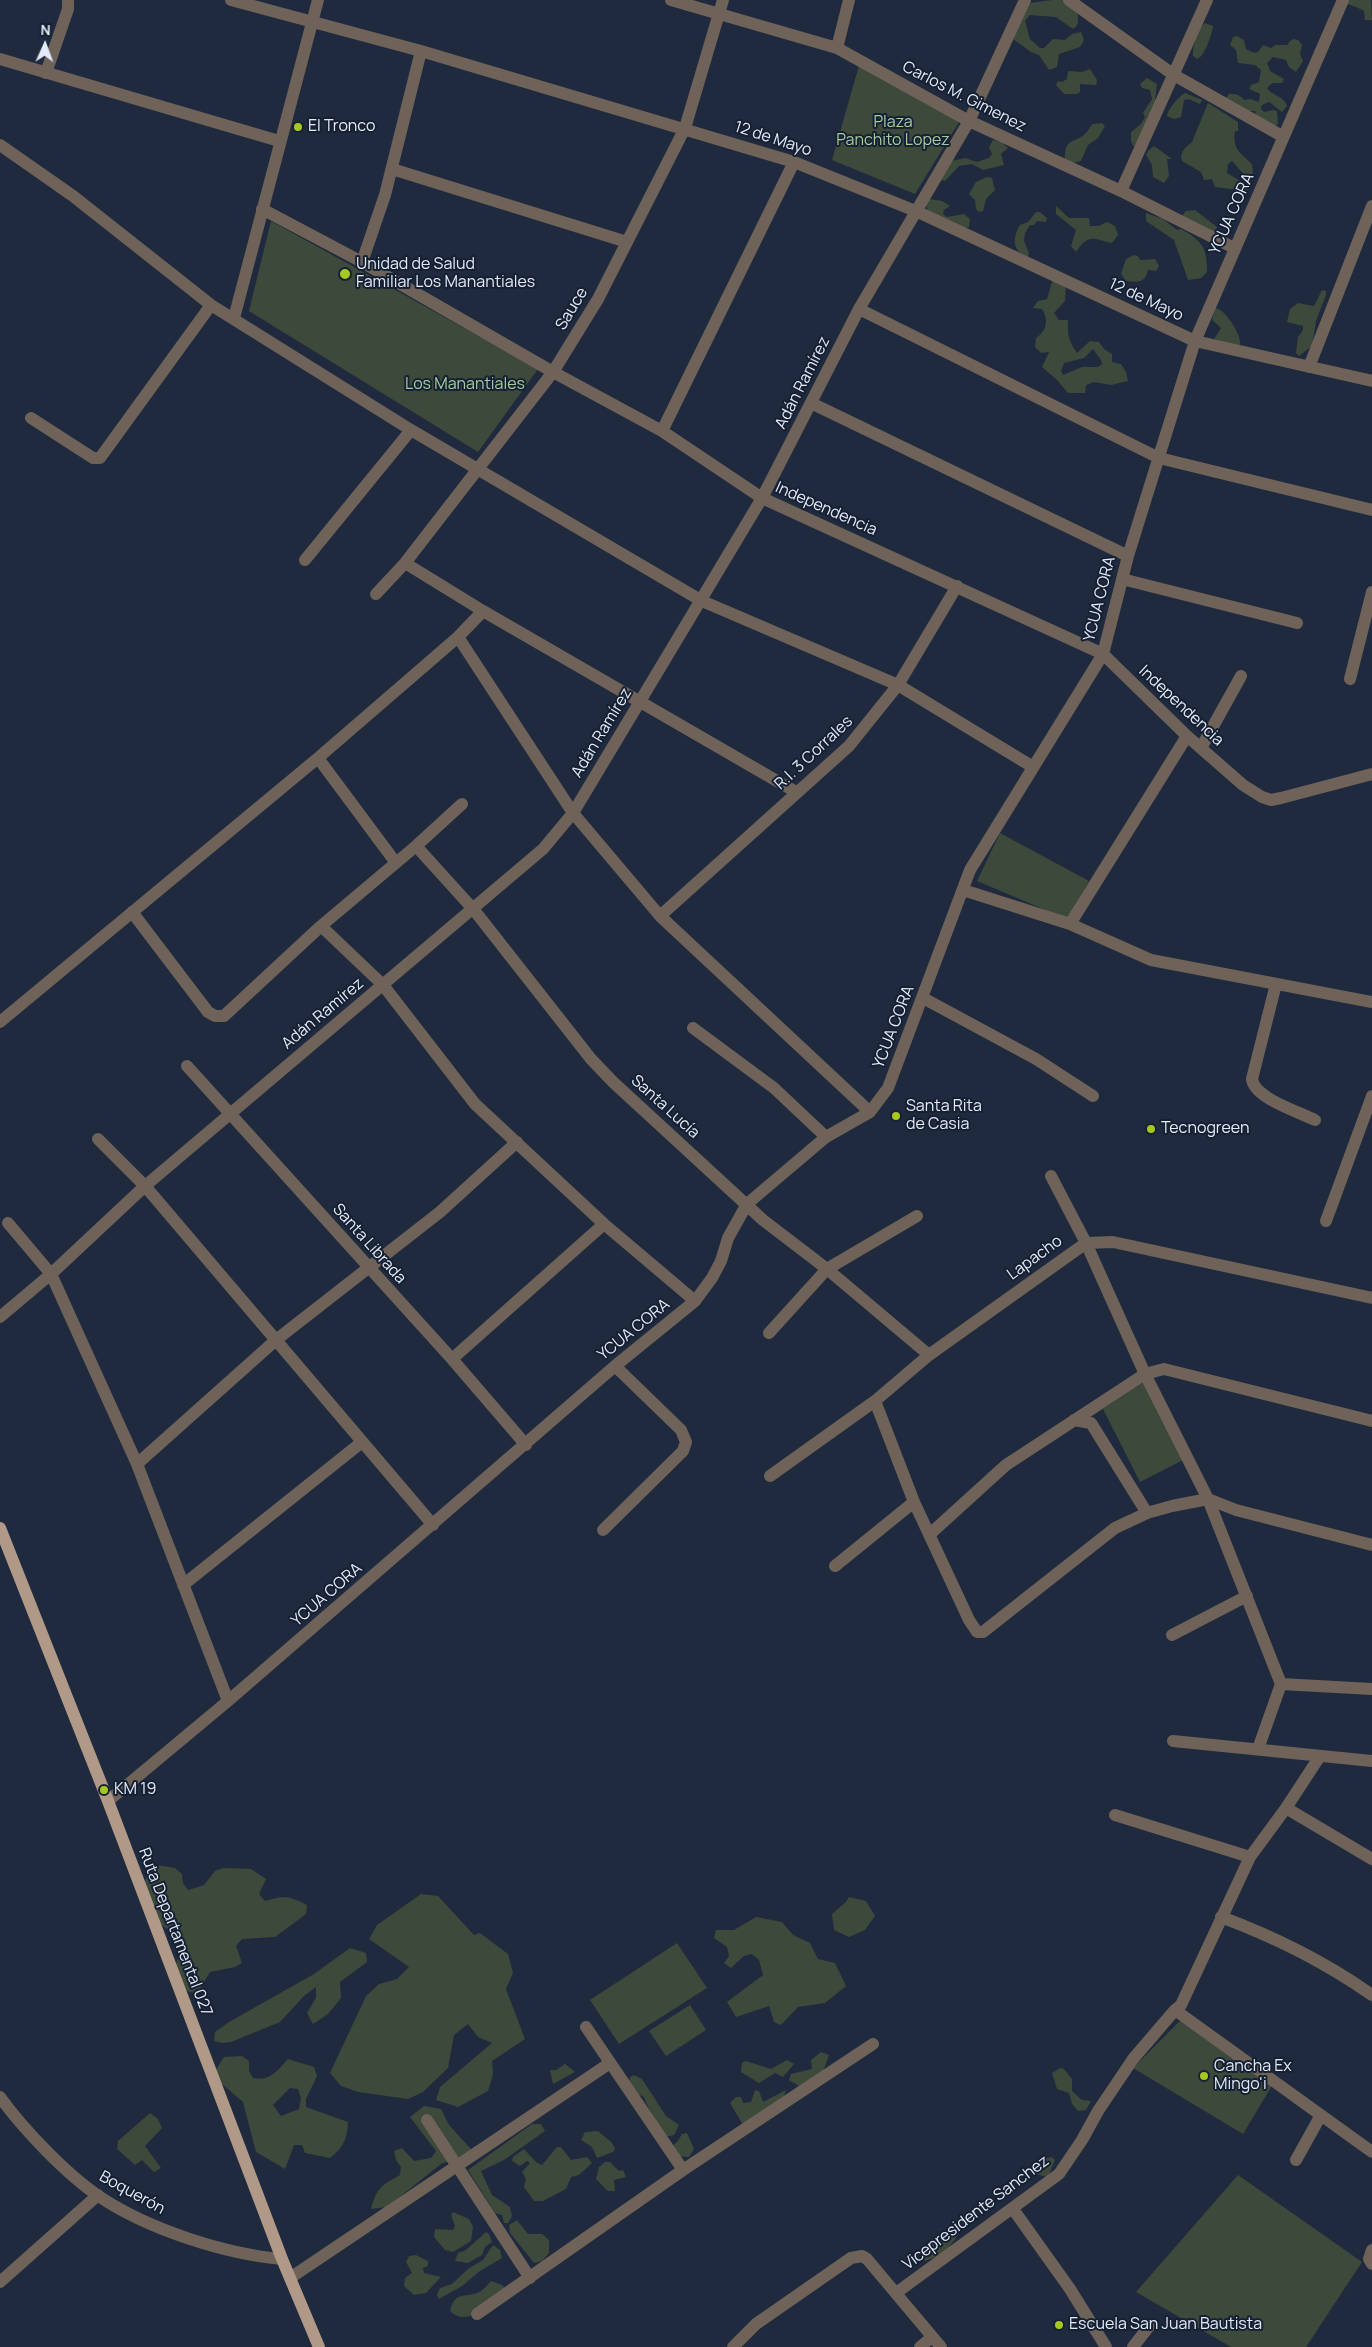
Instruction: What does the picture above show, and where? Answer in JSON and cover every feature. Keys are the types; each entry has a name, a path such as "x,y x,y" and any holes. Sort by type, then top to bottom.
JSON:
{"main road":[{"name":"Ruta Departamental 027","path":"0,1528 108,1801 282,2259 319,2347"}],"street":[{"path":"46,73 68,9 68,0"},
{"name":"12 de Mayo","path":"231,0 421,51 794,162 918,212 1195,341 1372,381"},
{"path":"234,318 279,141 318,0"},
{"name":"Carlos M. Gimenez","path":"671,0 837,48 969,121 1120,191 1234,248"},
{"name":"Sauce","path":"376,594 405,563 553,372 598,299 685,128 723,0"},
{"path":"837,48 849,0"},
{"name":"Adán Ramírez","path":"0,1317 51,1274 145,1186 544,849 573,813 639,701 702,601 762,498 860,309 918,212 969,121 1025,0"},
{"path":"1069,0 1174,75 1282,136"},
{"path":"1120,191 1207,0"},
{"name":"YCUA CORA","path":"108,1801 228,1701 615,1366 695,1301 717,1270 728,1238 747,1204 826,1137 870,1112 888,1088 896,1071 970,870 1103,654 1128,556 1195,341 1282,136 1343,0"},
{"path":"362,262 385,195 421,51"},
{"path":"0,60 279,141"},
{"path":"0,144 73,196 211,305 411,430 702,601 898,685 1033,767"},
{"path":"662,431 794,162"},
{"path":"392,169 627,242"},
{"path":"1309,367 1372,206"},
{"name":"Independencia","path":"262,209 362,262 553,372 662,431 762,498 1103,654 1187,736 1243,785 1262,797 1272,800 1372,774"},
{"path":"31,418 93,458 100,458 211,305"},
{"path":"860,309 1159,458 1372,510"},
{"path":"811,402 1128,556"},
{"path":"305,560 411,430"},
{"path":"405,563 483,611 796,792"},
{"path":"1122,579 1297,623"},
{"name":"R.I. 3 Corrales","path":"660,916 849,746 898,685 957,586"},
{"path":"1350,679 1372,592"},
{"path":"0,1022 318,758 458,637 483,611"},
{"path":"458,637 573,813 660,916 870,1112"},
{"path":"1201,748 1241,676"},
{"path":"1070,924 1187,736"},
{"path":"318,758 396,863"},
{"path":"132,912 208,1012 215,1016 224,1016 321,926 416,846 462,804"},
{"name":"Santa Lucía","path":"416,846 474,910 590,1059 763,1220 827,1269 929,1354"},
{"path":"963,890 1070,924 1151,960 1372,1002"},
{"path":"321,926 383,985 475,1104 604,1224 695,1301"},
{"path":"1276,984 1252,1079 1253,1085 1263,1095 1315,1120"},
{"path":"923,998 1036,1058 1093,1096"},
{"path":"692,1028 774,1088 826,1137"},
{"name":"Santa Librada","path":"187,1066 231,1113 368,1269 452,1359 526,1445"},
{"path":"1326,1222 1372,1096"},
{"path":"98,1139 145,1186 433,1525"},
{"path":"137,1464 276,1340 440,1212 517,1142"},
{"path":"1051,1176 1086,1242 1145,1374 1208,1499 1281,1684 1258,1749"},
{"path":"768,1334 827,1269 917,1216"},
{"path":"8,1223 51,1274 137,1464 228,1701"},
{"path":"452,1359 604,1224"},
{"name":"Lapacho","path":"770,1476 875,1401 929,1354 1086,1242 1113,1242 1372,1298"},
{"path":"603,1530 682,1451 686,1442 680,1430 615,1366"},
{"path":"930,1534 1006,1465 1145,1374 1164,1368 1372,1421"},
{"path":"875,1401 914,1502 969,1620 977,1632 983,1632 1115,1528 1147,1513 1208,1499 1236,1510 1372,1546"},
{"path":"1074,1420 1091,1423 1147,1513"},
{"path":"183,1584 362,1442"},
{"path":"836,1566 914,1502"},
{"path":"1172,1635 1247,1596"},
{"path":"1281,1684 1372,1689"},
{"path":"1173,1741 1372,1760"},
{"name":"Vicepresidente Sanchez","path":"896,2293 1059,2174 1082,2140 1095,2115 1133,2059 1180,2004 1250,1857 1286,1808 1320,1756"},
{"path":"1286,1808 1372,1859"},
{"path":"1115,1815 1250,1857"},
{"path":"1221,1917 1271,1936 1346,1978 1372,1995"},
{"path":"1175,2010 1372,2152"},
{"path":"586,2027 683,2170"},
{"path":"477,2314 683,2170 873,2044"},
{"path":"290,2278 610,2063"},
{"name":"Boquerón","path":"0,2097 44,2147 98,2196 154,2226 237,2253 282,2259"},
{"path":"1296,2160 1321,2115"},
{"path":"427,2120 530,2278"},
{"path":"0,2282 98,2196"},
{"path":"1013,2209 1070,2289 1106,2347"},
{"path":"1372,2250 1369,2259 1372,2264"},
{"name":"Vicepresidente Sanchez","path":"733,2347 756,2324 851,2258 862,2256 867,2259 941,2347"},
{"path":"1133,2347 1150,2325"},
{"path":"920,2347 932,2337"}],"green space":[{"path":"1065,0 1077,10 1077,25 1073,29 1056,17 1030,15 1025,21 1030,39 1040,48 1044,48 1053,39 1065,40 1072,34 1081,32 1084,40 1080,47 1059,54 1057,67 1049,70 1039,55 1031,52 1013,39 1030,3"},
{"path":"1339,0 1371,0 1372,20 1365,20 1364,11"},
{"path":"1205,23 1213,26 1205,50 1200,58 1197,59 1193,56 1195,43 1200,29"},
{"path":"1237,36 1244,40 1246,49 1254,53 1258,52 1263,45 1271,48 1275,45 1288,45 1293,39 1298,40 1302,45 1300,54 1303,61 1296,72 1289,67 1286,60 1273,57 1267,63 1270,71 1284,79 1282,83 1272,83 1267,88 1283,100 1287,106 1282,112 1269,102 1262,105 1261,109 1264,112 1277,111 1278,124 1275,126 1256,116 1255,111 1247,111 1226,98 1229,94 1233,94 1244,100 1250,99 1259,102 1260,94 1249,89 1251,85 1259,82 1261,70 1255,65 1238,63 1236,50 1230,45 1233,37"},
{"name":"Plaza Panchito Lopez","path":"860,62 964,114 915,194 832,160"},
{"path":"1090,69 1097,80 1096,85 1080,84 1080,92 1077,94 1064,94 1056,85 1058,81 1062,82 1067,79 1068,71 1082,72"},
{"path":"1147,78 1157,84 1154,110 1138,146 1133,146 1131,132 1141,124 1145,117 1143,113 1152,99 1150,90 1142,88 1140,84"},
{"path":"1185,93 1202,100 1200,104 1189,99 1184,100 1181,117 1174,119 1167,116 1174,103"},
{"path":"1208,103 1238,122 1238,131 1235,131 1234,137 1236,147 1252,164 1253,173 1249,180 1232,161 1228,164 1227,173 1250,187 1247,191 1215,187 1212,179 1204,180 1201,172 1182,161 1182,152 1192,142"},
{"path":"1102,123 1105,126 1098,138 1088,145 1081,161 1073,163 1065,160 1066,148 1070,142 1085,134 1093,124"},
{"path":"993,140 1001,142 1008,148 1001,154 1004,165 983,170 972,164 959,166 945,181 941,180 952,161 965,158 977,162 989,158 992,154 989,147"},
{"path":"1154,146 1172,159 1167,159 1169,176 1164,183 1153,177 1152,165 1146,155"},
{"path":"987,177 992,178 995,190 986,199 983,211 979,212 976,209 975,200 969,194 976,182"},
{"path":"929,199 942,201 950,206 944,210 943,214 947,217 964,214 970,219 969,227 965,228 928,212 926,203"},
{"path":"1056,206 1069,218 1089,218 1090,226 1099,226 1107,222 1115,226 1118,235 1112,243 1096,239 1088,240 1076,252 1071,246 1076,230 1056,214"},
{"path":"1195,210 1217,227 1216,231 1213,233 1181,217 1186,211"},
{"path":"1036,212 1040,212 1047,218 1046,222 1037,221 1034,225 1030,225 1025,233 1024,241 1029,253 1028,257 1016,248 1015,240 1020,225 1028,222"},
{"path":"1146,213 1163,219 1177,230 1181,229 1198,241 1202,246 1207,263 1207,272 1201,278 1188,280 1174,240 1146,221"},
{"name":"Los Manantiales","path":"271,221 538,369 478,452 249,311"},
{"path":"1134,255 1138,256 1140,260 1155,259 1159,266 1156,271 1148,270 1143,280 1126,281 1121,274 1126,259"},
{"path":"1059,278 1066,284 1065,301 1054,313 1059,320 1068,320 1069,337 1077,353 1090,341 1099,342 1104,349 1112,354 1112,362 1121,364 1126,372 1128,381 1111,385 1094,382 1086,385 1085,393 1068,393 1042,367 1049,352 1041,353 1035,347 1036,338 1045,328 1046,317 1042,309 1033,308 1038,301 1047,299 1052,282","holes":["1093,349 1102,364 1098,367 1082,367 1063,375 1061,371 1064,363 1084,358"]},
{"path":"1322,290 1326,291 1326,295 1316,321 1312,346 1299,356 1296,353 1298,337 1303,330 1303,326 1287,322 1290,309 1298,303 1314,306"},
{"path":"1215,308 1224,313 1233,324 1239,337 1240,347 1214,339 1221,328 1212,320"},
{"path":"1000,833 1089,881 1067,919 977,881"},
{"path":"1144,1382 1185,1459 1140,1482 1103,1409"},
{"path":"157,1865 175,1868 182,1874 183,1883 188,1890 204,1885 215,1871 223,1868 251,1869 266,1879 259,1894 265,1901 282,1897 291,1898 307,1905 306,1914 275,1937 242,1939 236,1946 242,1963 235,1967 210,1972 197,1994 181,1989 176,1963 184,1949 175,1934 161,1925 144,1885 149,1869"},
{"path":"421,1894 438,1896 474,1935 480,1933 508,1954 513,1973 506,1989 525,2039 492,2061 493,2074 488,2091 458,2107 436,2100 440,2087 492,2043 478,2037 468,2024 454,2035 448,2068 423,2092 408,2099 358,2092 341,2086 330,2073 366,1996 379,1984 397,1979 409,1967 369,1939 377,1925"},
{"path":"849,1897 866,1901 875,1916 865,1930 849,1937 834,1930 832,1914"},
{"path":"756,1917 782,1922 793,1935 810,1943 818,1959 835,1963 846,1986 825,2003 798,2007 781,2025 774,2022 769,2006 736,2017 727,2002 763,1975 759,1960 752,1954 744,1956 731,1968 724,1963 729,1956 727,1947 714,1938 716,1930 734,1930"},
{"path":"677,1943 707,1988 619,2044 590,2000"},
{"path":"350,1948 366,1953 367,1962 340,1982 341,1998 328,2014 313,2024 307,2013 316,1998 316,1987 304,1996 280,2022 231,2042 222,2043 214,2041 215,2032 229,2022 314,1974"},
{"path":"690,2005 706,2030 666,2056 649,2031"},
{"name":"Cancha Ex Mingo'i","path":"1182,2019 1273,2084 1243,2134 1133,2068"},
{"path":"821,2052 829,2055 822,2075 799,2086 789,2080 791,2074 812,2069 811,2060"},
{"path":"242,2056 249,2061 249,2071 253,2078 259,2079 269,2077 288,2059 314,2067 317,2076 306,2099 306,2107 348,2122 346,2138 339,2150 330,2158 305,2153 302,2145 294,2145 285,2169 256,2152 243,2102 217,2080 215,2071 224,2057","holes":["290,2088 298,2089 301,2098 299,2109 281,2116 273,2105"]},
{"path":"787,2060 794,2064 783,2077 775,2073 759,2083 741,2072 742,2063 746,2061 771,2069"},
{"path":"565,2064 575,2072 553,2084 550,2070 556,2070"},
{"path":"1060,2068 1064,2069 1072,2079 1072,2091 1082,2100 1091,2101 1086,2110 1078,2111 1072,2104 1069,2093 1057,2089 1052,2073"},
{"path":"634,2075 642,2079 666,2116 679,2125 674,2135 664,2137 644,2097 629,2090 630,2077"},
{"path":"755,2090 759,2091 763,2102 786,2090 781,2107 743,2125 730,2103 736,2097 741,2097 743,2103 751,2102"},
{"path":"424,2106 441,2109 449,2125 471,2149 465,2155 441,2164 387,2207 371,2209 378,2191 400,2175 401,2167 396,2160 394,2151 402,2148 414,2161 431,2158 436,2151 410,2117"},
{"path":"150,2113 158,2119 162,2128 145,2146 161,2168 154,2172 142,2160 135,2165 117,2149 118,2141"},
{"path":"532,2124 541,2124 545,2131 504,2160 481,2171 492,2195 510,2207 512,2216 508,2223 504,2223 502,2215 495,2213 468,2170"},
{"path":"598,2131 615,2148 613,2152 597,2158 592,2147 581,2140 585,2132"},
{"path":"687,2133 694,2149 689,2157 673,2156 669,2149 678,2141 682,2134"},
{"path":"557,2147 561,2147 571,2160 587,2157 592,2163 579,2175 571,2177 566,2189 543,2201 534,2201 524,2187 526,2179 522,2172 530,2163 527,2161 520,2166 512,2161 513,2157 524,2149 537,2163 542,2165"},
{"path":"1052,2157 1055,2160 1048,2177 1036,2174 1033,2171 1040,2160"},
{"path":"605,2162 610,2162 619,2171 623,2170 626,2177 614,2180 615,2191 608,2191 596,2179 599,2167"},
{"path":"1238,2175 1362,2262 1306,2347 1231,2347 1136,2292"},
{"path":"453,2212 469,2219 473,2227 471,2241 453,2252 445,2250 434,2237 435,2229 453,2230 455,2226 451,2215"},
{"path":"517,2220 528,2234 542,2234 549,2240 549,2253 542,2261 534,2263 510,2233 509,2225"},
{"path":"946,2230 955,2231 958,2235 944,2254 925,2261 923,2251 925,2246"},
{"path":"486,2232 489,2234 492,2242 485,2247 482,2255 468,2263 455,2261 458,2253 466,2250"},
{"path":"493,2245 500,2250 502,2258 480,2271 462,2286 439,2299 437,2295 440,2288 452,2284 468,2269 483,2260"},
{"path":"416,2255 428,2261 428,2266 423,2268 424,2273 441,2277 426,2293 414,2295 404,2286 405,2278 412,2273 406,2262 409,2256"},
{"path":"491,2281 505,2288 480,2311 464,2317 457,2316 450,2311 452,2304 457,2298 481,2291"}],"place":[{"name":"El Tronco","path":"298,127"},
{"name":"Unidad de Salud Familiar Los Manantiales","path":"345,274"},
{"name":"Santa Rita de Casia","path":"896,1116"},
{"name":"Tecnogreen","path":"1151,1129"},
{"name":"KM 19","path":"104,1790"},
{"name":"Cancha Ex Mingo'i","path":"1204,2076"},
{"name":"Escuela San Juan Bautista","path":"1059,2325"}]}
